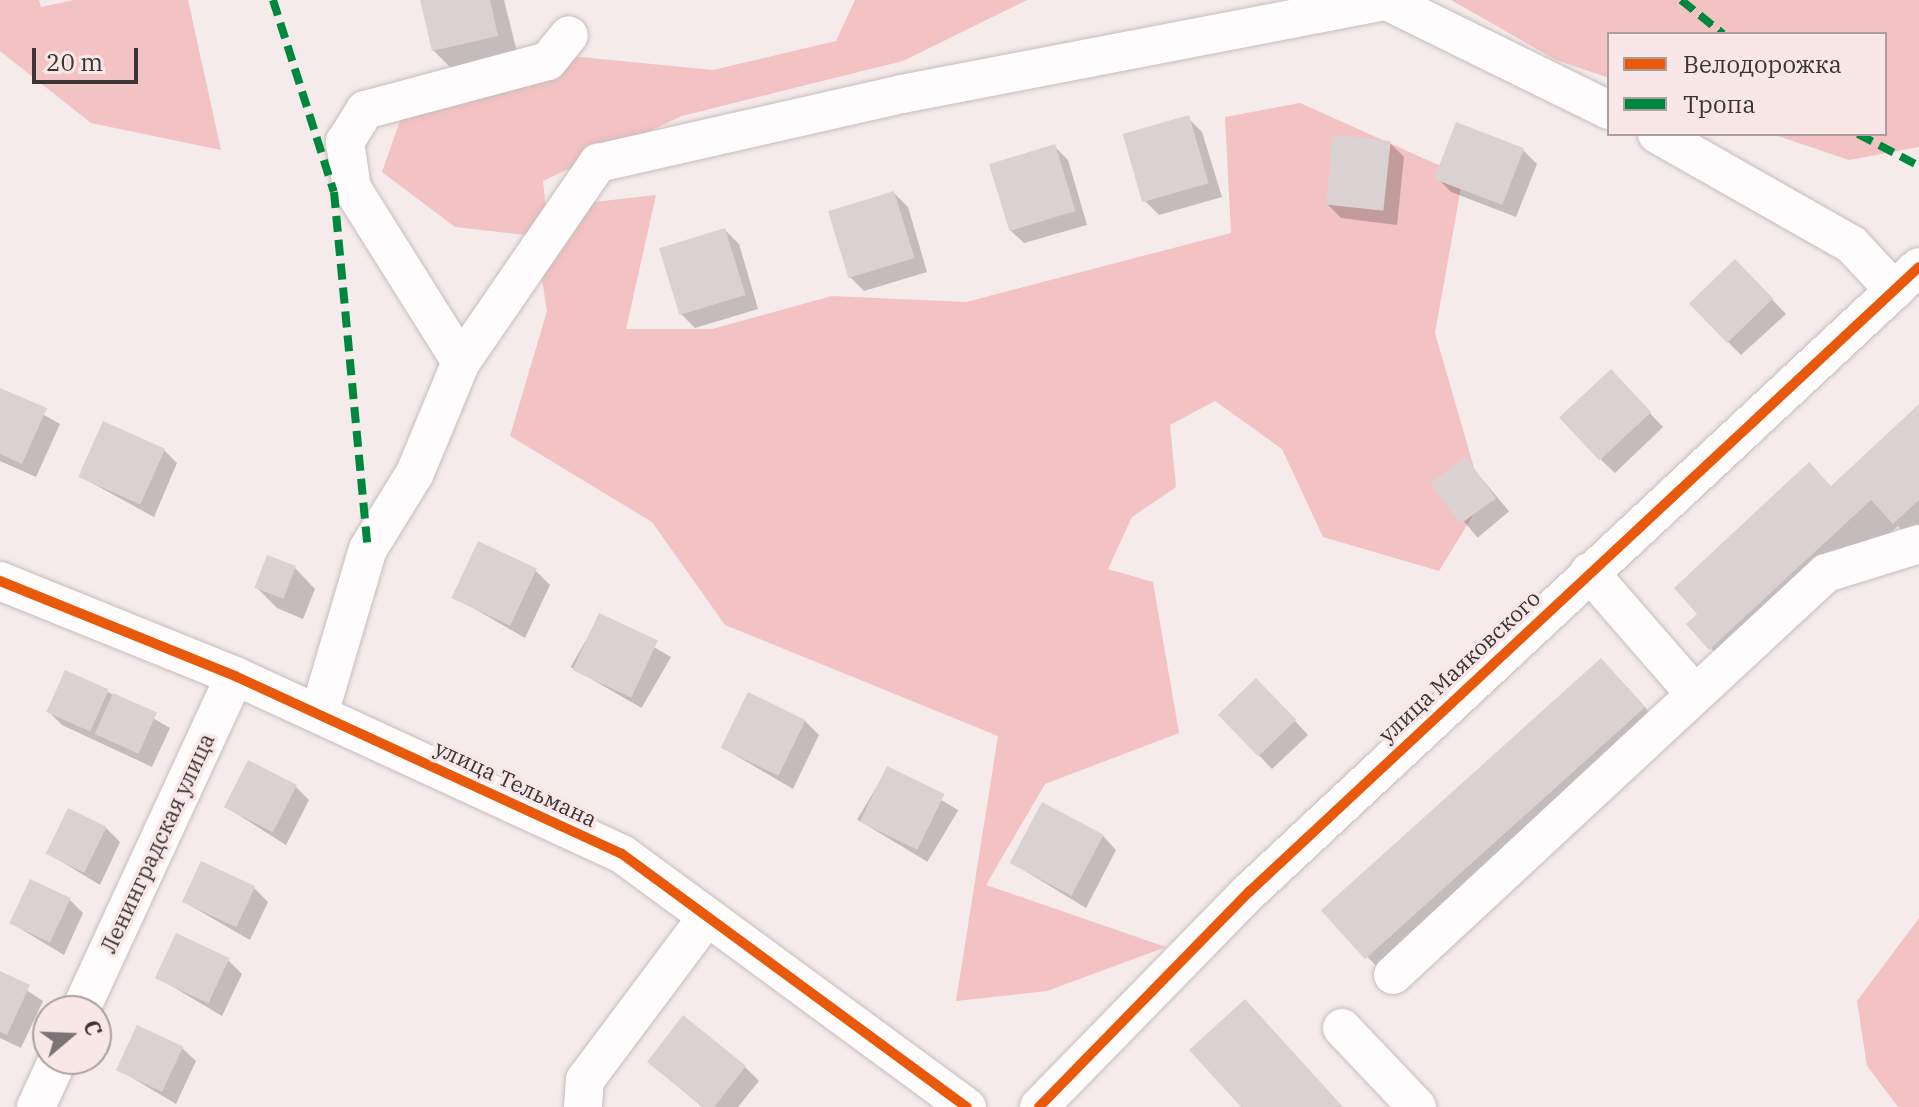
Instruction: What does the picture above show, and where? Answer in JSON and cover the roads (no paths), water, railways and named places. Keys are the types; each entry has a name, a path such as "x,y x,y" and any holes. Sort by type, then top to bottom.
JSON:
{"street":[{"path":"319,714 368,549 415,473 461,362 598,163 902,94 1387,1 1607,109"},
{"path":"461,362 352,188 345,142 365,110 548,61 569,35"},
{"path":"1661,136 1906,278"},
{"name":"улица Маяковского","path":"1039,1107 1249,892 1906,278"},
{"path":"1393,975 1826,573 1919,544"},
{"path":"1589,572 1694,693"},
{"name":"улица Тельмана","path":"0,581 235,676 622,854 967,1107"},
{"name":"Ленинградская улица","path":"87,995 235,676"},
{"path":"583,1107 585,1080 707,917"},
{"path":"1342,1028 1417,1107"},
{"path":"36,1107 51,1075"}]}
